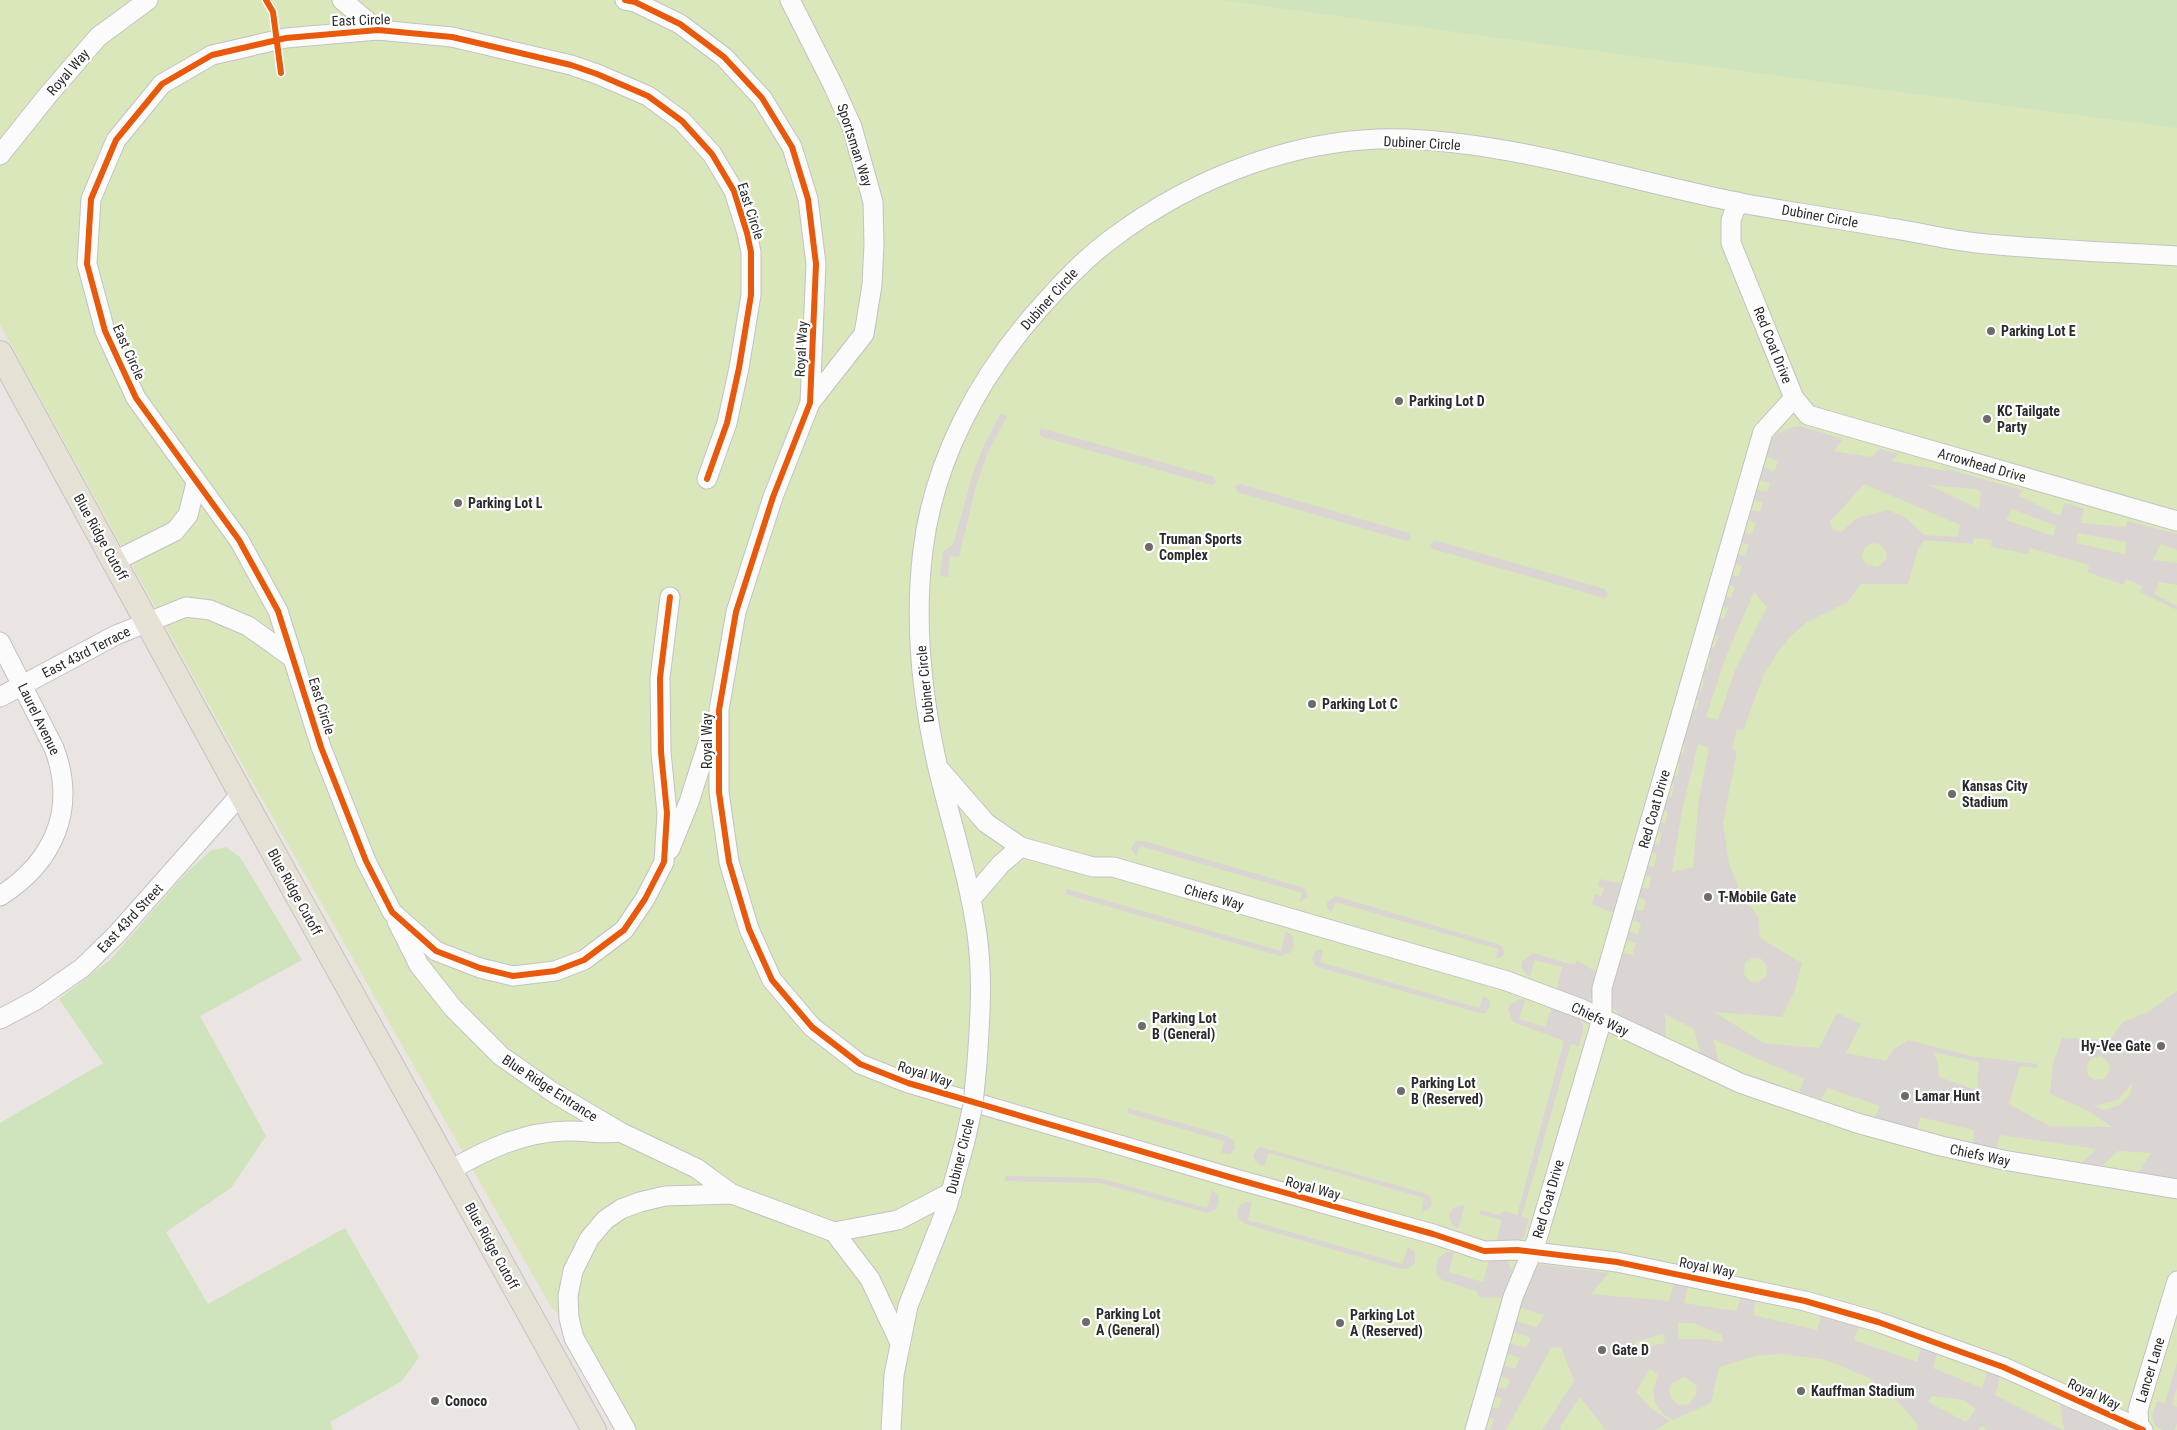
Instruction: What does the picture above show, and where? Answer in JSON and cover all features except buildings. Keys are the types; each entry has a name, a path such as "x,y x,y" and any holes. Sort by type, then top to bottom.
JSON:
{"main road":[{"name":"Blue Ridge Cutoff","path":"0,353 115,561 146,622 594,1430"}],"street":[{"name":"Royal Way","path":"0,155 98,37 148,0"},
{"path":"342,0 378,30"},
{"name":"Royal Way","path":"625,0 635,2 680,24 724,57 762,98 792,146 808,199 816,264 810,403 773,498 736,612 719,710 719,792 727,854 749,929 772,980 812,1027 860,1064 908,1083 1484,1250 1617,1262 1752,1288 1814,1303 1878,1322 2003,1367 2141,1429"},
{"name":"Sportsman Way","path":"790,0 852,127 873,202 874,244 872,285 864,334 810,403"},
{"name":"East Circle","path":"708,479 729,414 739,368 751,294 751,252 734,191 712,154 693,132 648,96 597,74 452,37 378,30 286,38 212,55 162,84 116,140 91,199 87,264 104,331 136,398 196,484 239,540 278,611 321,747 366,861 392,912 436,951 480,968 514,976 555,971 584,960 624,930 646,899 689,802 719,710"},
{"name":"Dubiner Circle","path":"891,1430 894,1375 900,1342 919,1273 952,1192 973,1105 982,994 978,940 971,899 928,719 920,606 924,545 942,472 969,409 986,377 1008,346 1080,265 1130,225 1184,193 1244,167 1309,149 1374,140 1406,139 1491,148 1633,176 1738,202 1972,242 2177,256"},
{"name":"Red Coat Drive","path":"1475,1430 1513,1297 1536,1242 1602,1019 1602,988 1763,432 1794,398 1731,243 1731,220 1738,202"},
{"name":"Arrowhead Drive","path":"1794,398 1808,416 2177,521"},
{"path":"115,561 175,530 188,515 196,484"},
{"name":"East Circle","path":"664,862 667,813 662,752 660,678 670,597"},
{"path":"146,622 186,607 210,610 248,626 294,659"},
{"name":"East 43rd Terrace","path":"0,697 146,622"},
{"name":"Laurel Avenue","path":"0,642 23,684 60,763 64,793 59,826 40,861 25,878 0,896"},
{"name":"Chiefs Way","path":"939,769 986,823 1021,847 1093,867 1113,867 1507,981 1582,1009 1740,1083 1866,1126 2002,1160 2177,1189"},
{"name":"East 43rd Street","path":"0,1019 36,1000 82,968 116,935 241,794"},
{"path":"971,899 1001,864 1021,847"},
{"name":"Blue Ridge Entrance","path":"392,912 419,965 453,1008 501,1056 554,1093 620,1132 696,1168 732,1194"},
{"path":"450,1170 485,1150 528,1136 565,1131 610,1134 620,1132"},
{"path":"626,1430 574,1338 569,1318 568,1296 573,1270 589,1239 605,1220 621,1209 665,1196 732,1194 834,1232 898,1220 952,1192"},
{"path":"834,1232 870,1279 900,1342"},
{"name":"Lancer Lane","path":"2141,1429 2138,1410 2177,1281"}],"green space":[{"name":"Truman Sports Complex","path":"0,0 1220,0 2177,128 2177,1430 636,1430 587,1343 551,1307 224,732 0,325"},
{"path":"884,0 2177,0 2177,162"},
{"path":"226,847 240,857 302,960 200,1016 266,1136 231,1188 166,1232 208,1304 345,1228 419,1357 402,1381 330,1422 333,1430 0,1430 0,1123 103,1063 59,999 111,959 186,873 210,851"}],"shaded area":[{"path":"1001,413 1007,416 988,452 976,486 959,557 950,556 948,577 940,576 943,551 953,545 973,473 985,443"},
{"path":"1800,426 1843,439 1834,451 1871,457 1880,449 1899,454 1891,461 1946,471 1948,469 2022,490 2019,496 2060,516 2065,503 2084,509 2081,523 2126,527 2127,521 2177,534 2177,550 2161,544 2153,560 2177,563 2177,585 2159,582 2154,594 2177,606 2177,610 2140,592 2142,586 2126,579 2123,585 2088,572 2089,565 2030,548 2028,554 1991,547 1992,540 1974,538 1973,544 1925,540 1918,549 1908,584 1861,584 1848,602 1807,622 1789,638 1776,655 1764,674 1743,731 1737,729 1732,749 1737,751 1723,823 1729,864 1740,890 1758,917 1760,938 1802,963 1795,990 1782,1017 1714,1012 1764,1043 1819,1048 1837,1013 1861,1024 1846,1053 1886,1061 1893,1050 1908,1040 1971,1056 2038,1064 2037,1068 2020,1066 2009,1104 2049,1126 2112,1127 2087,1110 2050,1094 2053,1064 2062,1038 2110,1040 2123,1022 2148,1012 2177,991 2177,1179 2137,1174 2151,1153 2118,1151 2099,1169 2079,1165 2097,1149 2000,1135 1996,1149 1973,1143 1974,1130 1920,1117 1918,1129 1875,1117 1880,1106 1828,1088 1821,1099 1799,1092 1804,1079 1713,1039 1719,1062 1701,1055 1694,1029 1665,1014 1666,1039 1623,1019 1612,1006 1610,990 1621,952 1633,955 1636,943 1624,939 1627,931 1638,934 1641,923 1630,919 1633,909 1643,911 1646,900 1637,897 1639,887 1649,889 1651,877 1642,875 1644,865 1654,867 1657,854 1650,851 1652,843 1659,845 1662,832 1656,830 1658,822 1665,823 1668,812 1662,810 1665,797 1671,797 1674,785 1669,783 1672,775 1677,776 1680,764 1676,761 1678,753 1683,754 1685,746 1681,744 1690,708 1696,710 1699,700 1694,699 1696,690 1701,691 1705,679 1700,677 1703,668 1708,670 1711,658 1706,656 1709,647 1714,648 1719,636 1712,634 1717,617 1724,619 1728,608 1721,605 1723,596 1731,598 1735,587 1727,584 1729,575 1738,577 1742,566 1733,563 1736,554 1745,556 1749,545 1739,541 1742,532 1752,534 1756,523 1745,519 1748,510 1760,512 1763,503 1751,498 1754,489 1767,492 1770,483 1755,479 1760,466 1774,471 1778,462 1763,455 1768,443 1775,435 1789,428","holes":["1864,484 1960,525 1958,537 1924,535 1906,518 1888,510 1857,518 1841,532 1833,529 1830,522","1929,485 1977,489 1981,492 1979,509","2012,509 2056,526 2053,536 2006,520","2078,533 2126,542 2125,554 2076,543","1872,543 1880,544 1886,551 1886,559 1878,567 1866,564 1862,557 1864,548","1754,592 1767,607 1736,668 1718,720 1706,717 1725,659","1698,744 1709,748 1699,798 1693,867 1672,872 1682,811","1752,958 1761,959 1767,966 1766,977 1758,982 1750,981 1744,974 1745,963","1934,1052 1979,1062 1977,1090 1939,1077 1938,1064","2101,1056 2108,1062 2110,1070 2104,1079 2095,1080 2088,1076 2087,1064 2092,1058","2132,1083 2131,1094 2118,1106 2103,1110 2095,1106 2118,1100"]},
{"path":"1041,428 1214,477 1216,482 1212,485 1042,437 1039,433"},
{"path":"1240,484 1409,533 1411,539 1406,541 1237,492 1235,486"},
{"path":"1434,540 1605,589 1608,595 1604,598 1433,549 1430,546"},
{"path":"1135,841 1144,841 1304,888 1308,897 1299,902 1302,893 1140,846 1136,856 1131,849"},
{"path":"1600,879 1625,884 1621,898 1617,897 1616,900 1620,902 1617,914 1592,904 1595,894 1601,896 1603,893 1604,888 1598,886"},
{"path":"1067,889 1281,951 1286,931 1293,937 1294,946 1290,953 1280,956 1065,894"},
{"path":"1336,896 1500,945 1503,948 1504,954 1496,959 1498,949 1336,902 1331,912 1327,907 1327,902"},
{"path":"1323,950 1320,962 1479,1008 1483,996 1489,1000 1490,1006 1485,1013 1480,1013 1318,967 1314,964 1312,958 1316,951"},
{"path":"1533,953 1570,964 1575,964 1577,960 1599,974 1593,996 1589,1000 1580,999 1557,988 1562,967 1535,960 1530,976 1528,976 1522,968 1522,962"},
{"path":"1519,999 1525,1000 1519,1019 1545,1027 1552,1007 1576,1016 1583,1024 1583,1029 1579,1046 1571,1044 1522,1216 1529,1219 1524,1237 1516,1243 1496,1241 1502,1220 1479,1214 1481,1210 1499,1215 1504,1211 1517,1215 1564,1041 1513,1022 1508,1010 1511,1004"},
{"path":"1128,1108 1227,1136 1234,1141 1235,1149 1230,1154 1221,1153 1224,1141 1127,1113"},
{"path":"1260,1147 1427,1194 1431,1198 1432,1205 1428,1210 1422,1211 1424,1198 1269,1153 1264,1166 1260,1165 1253,1156"},
{"path":"1005,1176 1099,1178 1207,1208 1212,1190 1218,1195 1219,1203 1215,1210 1207,1213 1100,1183 1005,1181"},
{"path":"1252,1202 1248,1220 1402,1264 1408,1247 1415,1252 1415,1263 1409,1268 1401,1269 1245,1224 1239,1219 1237,1212 1240,1205"},
{"path":"1465,1206 1458,1229 1452,1225 1449,1215 1453,1208"},
{"path":"1447,1252 1454,1252 1449,1272 1483,1282 1490,1258 1507,1260 1513,1273 1506,1297 1480,1298 1476,1291 1442,1280 1437,1275 1436,1265 1438,1258"},
{"path":"1537,1264 1609,1273 1591,1294 1669,1301 1674,1284 1688,1287 1684,1303 1736,1311 1741,1297 1756,1300 1753,1315 1817,1330 1821,1316 1859,1327 1854,1340 1917,1362 1921,1348 1937,1354 1933,1368 1982,1388 1987,1372 2000,1377 1995,1395 2063,1430 1987,1430 1982,1426 1978,1430 1917,1430 1918,1426 1905,1409 1881,1386 1867,1377 1826,1360 1784,1354 1756,1356 1719,1367 1711,1403 1673,1420 1663,1414 1655,1403 1653,1391 1658,1374 1650,1369 1636,1392 1651,1408 1670,1421 1656,1430 1606,1430 1580,1397 1560,1427 1561,1430 1542,1430 1574,1381 1561,1347 1551,1348 1506,1430 1490,1430 1494,1419 1487,1416 1490,1407 1498,1409 1502,1399 1493,1395 1496,1387 1506,1389 1510,1380 1499,1375 1502,1365 1515,1369 1520,1358 1506,1353 1508,1343 1526,1348 1531,1338 1512,1331 1515,1321 1537,1327 1544,1315 1518,1307","holes":["1678,1323 1693,1323 1722,1335 1723,1342 1705,1339 1679,1339","1663,1334 1665,1343 1635,1349 1634,1342","1685,1377 1696,1385 1697,1393 1689,1404 1679,1405 1672,1399 1669,1390 1673,1382","1932,1396 1963,1400 1976,1409 1966,1422 1928,1402"]},
{"path":"2177,1362 2177,1387 2172,1405 2177,1407 2177,1423 2175,1430 2162,1430 2155,1425 2152,1416 2157,1401 2165,1403"},
{"path":"2060,1403 2108,1423 2120,1430 2064,1430"}],"cycle path":[{"path":"266,0 273,12 281,73"},
{"path":"625,0 635,2 680,24 724,57 762,98 792,147 808,199 816,264 810,403 773,497 736,612 719,710 719,792 729,862 749,929 772,980 812,1027 860,1064 908,1083 1236,1179 1433,1234 1484,1251 1517,1250 1617,1262 1805,1301 1878,1322 2003,1367 2143,1430"},
{"path":"670,597 660,678 661,752 667,813 664,862 645,899 624,930 584,960 555,971 513,976 480,968 436,951 392,912 366,861 321,747 278,611 239,540 136,398 105,331 87,264 91,199 116,140 162,84 212,55 286,38 378,30 452,37 571,65 648,96 682,121 712,154 734,191 751,252 751,295 739,368 727,423 707,479"}],"place":[{"name":"Parking Lot E","path":"1991,331"},
{"name":"Parking Lot D","path":"1399,401"},
{"name":"KC Tailgate Party","path":"1987,419"},
{"name":"Parking Lot L","path":"458,503"},
{"name":"Truman Sports Complex","path":"1149,547"},
{"name":"Parking Lot C","path":"1312,704"},
{"name":"Kansas City Stadium","path":"1952,794"},
{"name":"T-Mobile Gate","path":"1708,897"},
{"name":"Parking Lot B (General)","path":"1142,1026"},
{"name":"Hy-Vee Gate","path":"2161,1046"},
{"name":"Parking Lot B (Reserved)","path":"1401,1091"},
{"name":"Lamar Hunt","path":"1905,1096"},
{"name":"Parking Lot A (General)","path":"1086,1322"},
{"name":"Parking Lot A (Reserved)","path":"1340,1323"},
{"name":"Gate D","path":"1602,1350"},
{"name":"Kauffman Stadium","path":"1801,1391"},
{"name":"Conoco","path":"435,1401"}]}
